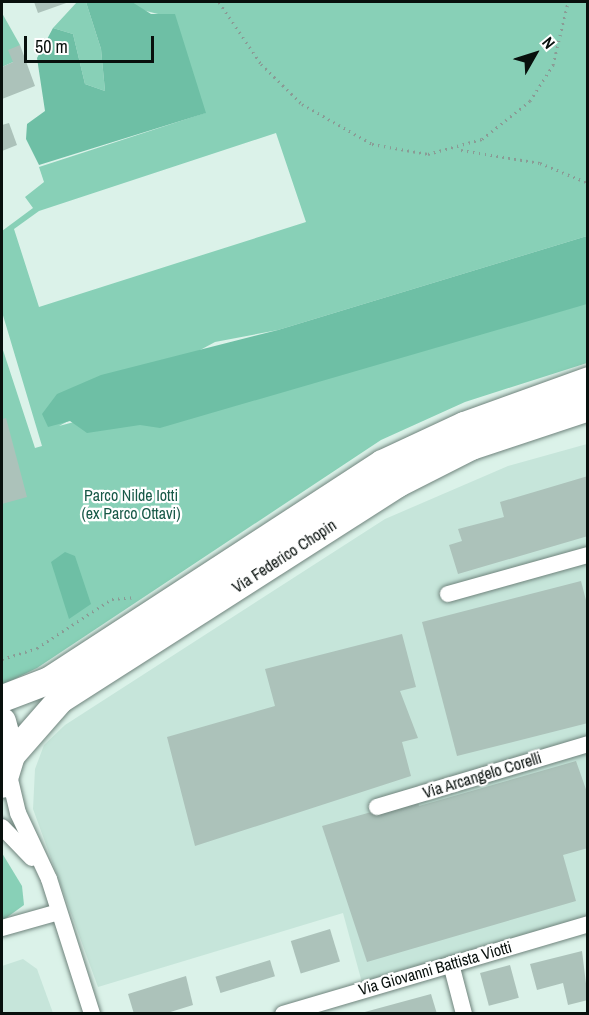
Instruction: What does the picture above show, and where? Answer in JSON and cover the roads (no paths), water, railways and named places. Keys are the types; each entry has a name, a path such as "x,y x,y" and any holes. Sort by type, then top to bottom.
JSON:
{"main road":[{"name":"Via Federico Chopin","path":"2,698 49,680 382,463 464,425 588,380"},
{"name":"Via Federico Chopin","path":"7,769 60,699 396,484 471,447 588,407"},
{"path":"2,721 7,769"}],"street":[{"path":"448,594 588,555"},
{"name":"Via Arcangelo Corelli","path":"377,807 588,744"},
{"path":"7,769 18,813 49,879 92,1014"},
{"path":"2,827 49,879"},
{"path":"2,928 58,912"},
{"name":"Via Giovanni Battista Viotti","path":"283,1014 588,924"},
{"path":"451,964 464,1014"}],"park label":[{"name":"Parco Nilde Iotti (ex Parco Ottavi)","path":"131,504"}]}
